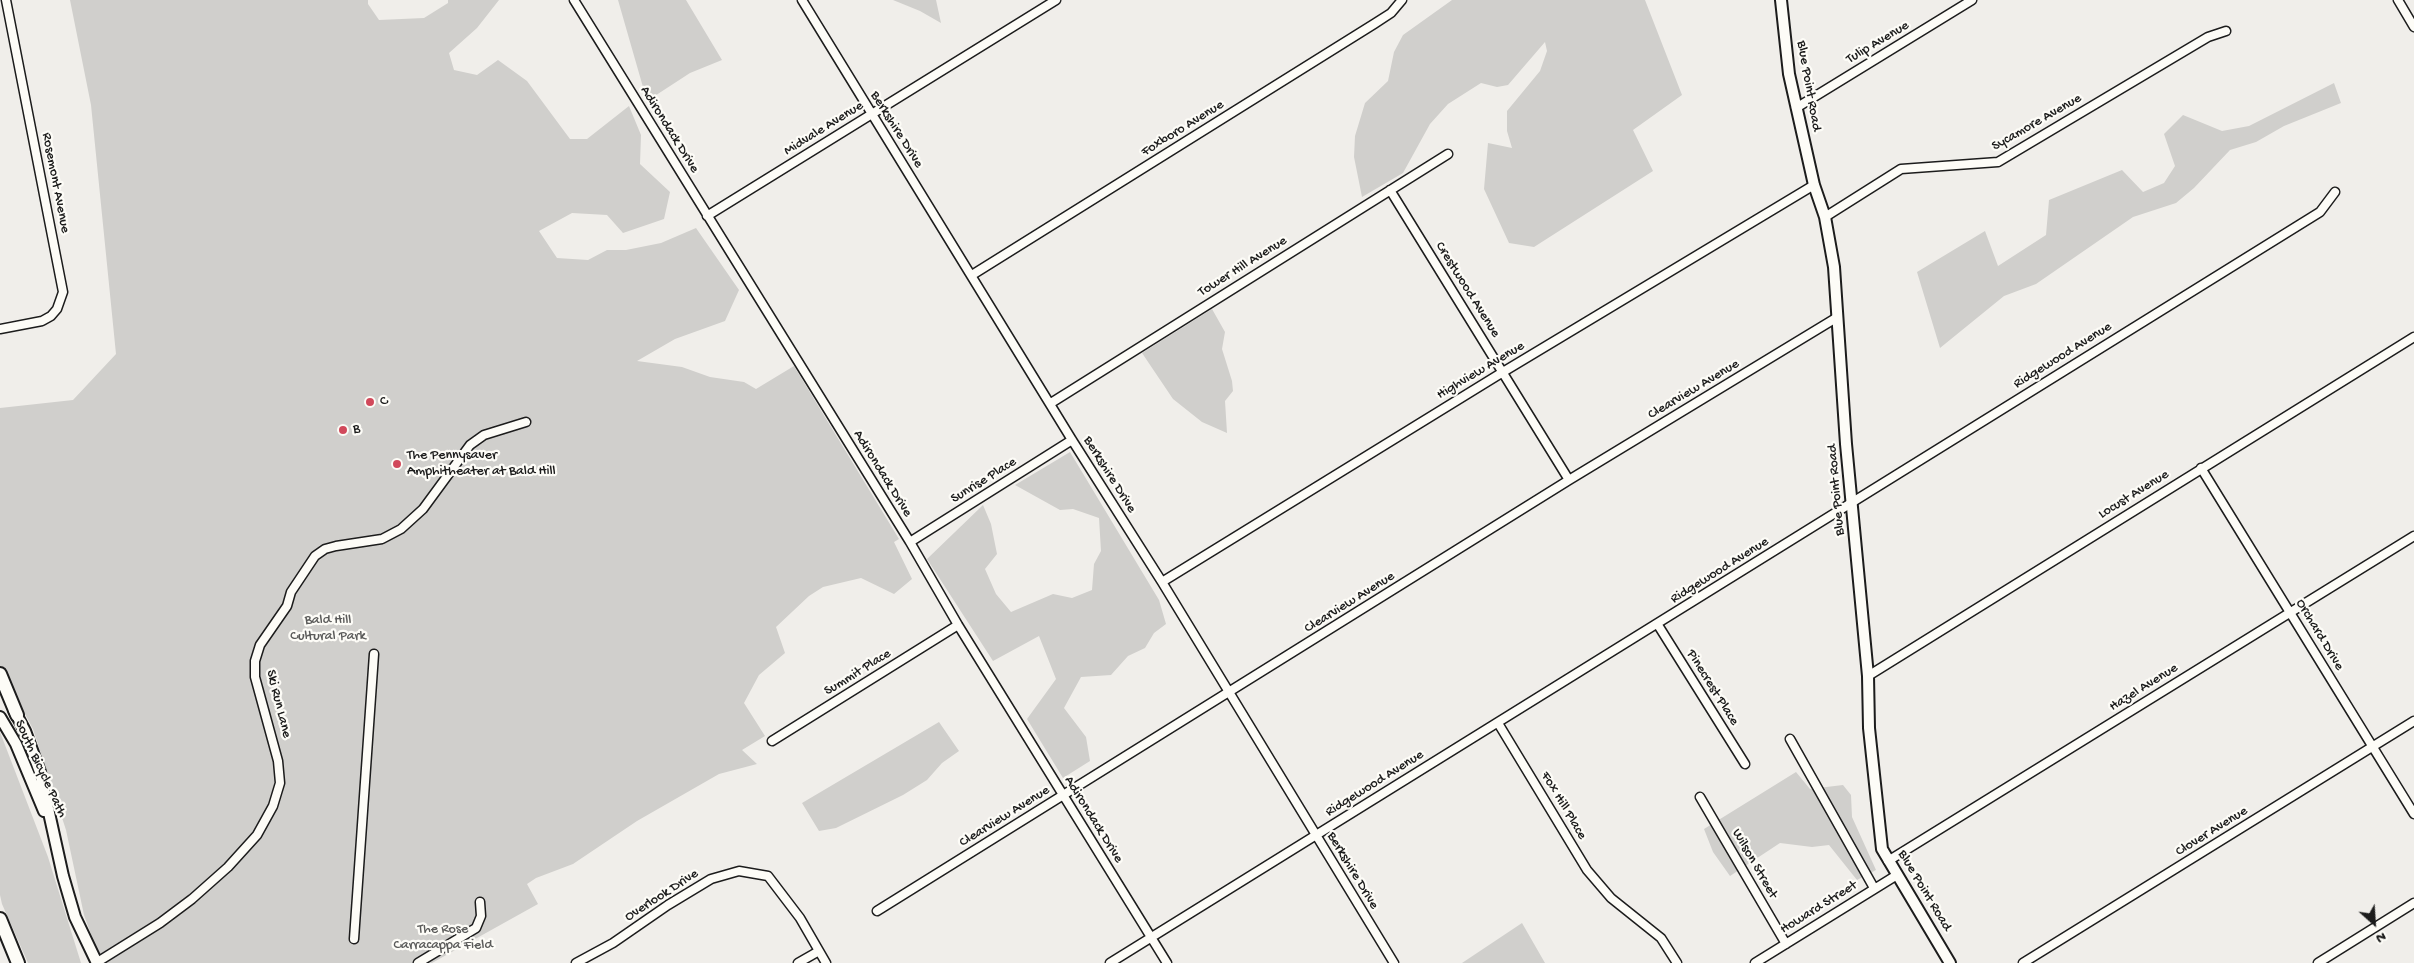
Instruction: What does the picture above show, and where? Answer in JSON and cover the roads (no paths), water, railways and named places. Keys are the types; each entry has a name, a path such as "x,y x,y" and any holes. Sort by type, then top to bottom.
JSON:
{"highway":[{"path":"0,674 17,715"},
{"path":"0,919 18,963"}],"street":[{"name":"Rosemont Avenue","path":"0,329 42,321 51,316 58,309 63,292 6,0"},
{"name":"Adirondack Drive","path":"574,0 910,542 958,625 1167,963"},
{"name":"Berkshire Drive","path":"802,0 1072,440 1162,582 1394,963"},
{"name":"Midvale Avenue","path":"707,216 1056,0"},
{"name":"Foxboro Avenue","path":"972,275 1374,24 1391,13 1402,0"},
{"name":"Blue Point Road","path":"1781,0 1789,74 1814,185 1825,217 1834,267 1836,318 1860,606 1868,676 1869,728 1882,849 1950,963"},
{"name":"Tulip Avenue","path":"1796,108 1972,0"},
{"path":"2398,0 2414,27"},
{"name":"Sycamore Avenue","path":"1825,217 1901,169 1998,162 2208,37 2226,31"},
{"name":"Tower Hill Avenue","path":"1051,403 1448,154"},
{"name":"Highview Avenue","path":"1162,582 1503,372 1814,185"},
{"name":"Crestwood Avenue","path":"1390,190 1569,480"},
{"name":"Ridgewood Avenue","path":"1110,963 1658,625 1852,501 2320,212 2335,192"},
{"name":"Clearview Avenue","path":"876,911 1230,693 1569,480 1836,318"},
{"name":"Locust Avenue","path":"1868,676 2414,337"},
{"name":"Ski Run Lane","path":"96,963 192,899 228,867 257,835 273,806 280,784 278,761 255,677 256,661 260,645 286,606 291,592 315,556 336,546 382,539 400,529 423,509 470,445 484,435 526,422"},
{"name":"Sunrise Place","path":"910,542 1072,440"},
{"name":"Orchard Drive","path":"2201,468 2414,814"},
{"name":"Hazel Avenue","path":"1888,861 2414,536"},
{"name":"Summit Place","path":"772,741 958,625"},
{"name":"Pinecrest Place","path":"1658,625 1745,764"},
{"path":"354,939 374,654"},
{"name":"South Bicycle Path","path":"0,688 17,715 40,772 75,917 96,963"},
{"name":"South Bicycle Path","path":"0,717 19,750 54,833"},
{"name":"Clover Avenue","path":"2023,963 2414,721"},
{"name":"Fox Hill Place","path":"1498,723 1587,870 1611,898 1661,938 1677,963"},
{"path":"1790,739 1874,888"},
{"name":"Wilson Street","path":"1700,798 1786,944"},
{"name":"Overlook Drive","path":"576,963 613,943 668,905 711,879 739,871 768,876 800,918 826,963"},
{"name":"Howard Street","path":"1754,963 1897,875"},
{"path":"418,963 476,928 481,916 480,902"},
{"path":"2318,963 2414,903"},
{"path":"798,963 819,951"}],"place":[{"name":"C","path":"370,402"},
{"name":"B","path":"343,430"},
{"name":"The Pennysaver Amphitheater at Bald Hill","path":"397,464"}],"park label":[{"name":"Bald Hill Cultural Park","path":"328,630"},
{"name":"The Rose Carracappa Field","path":"443,938"}]}
